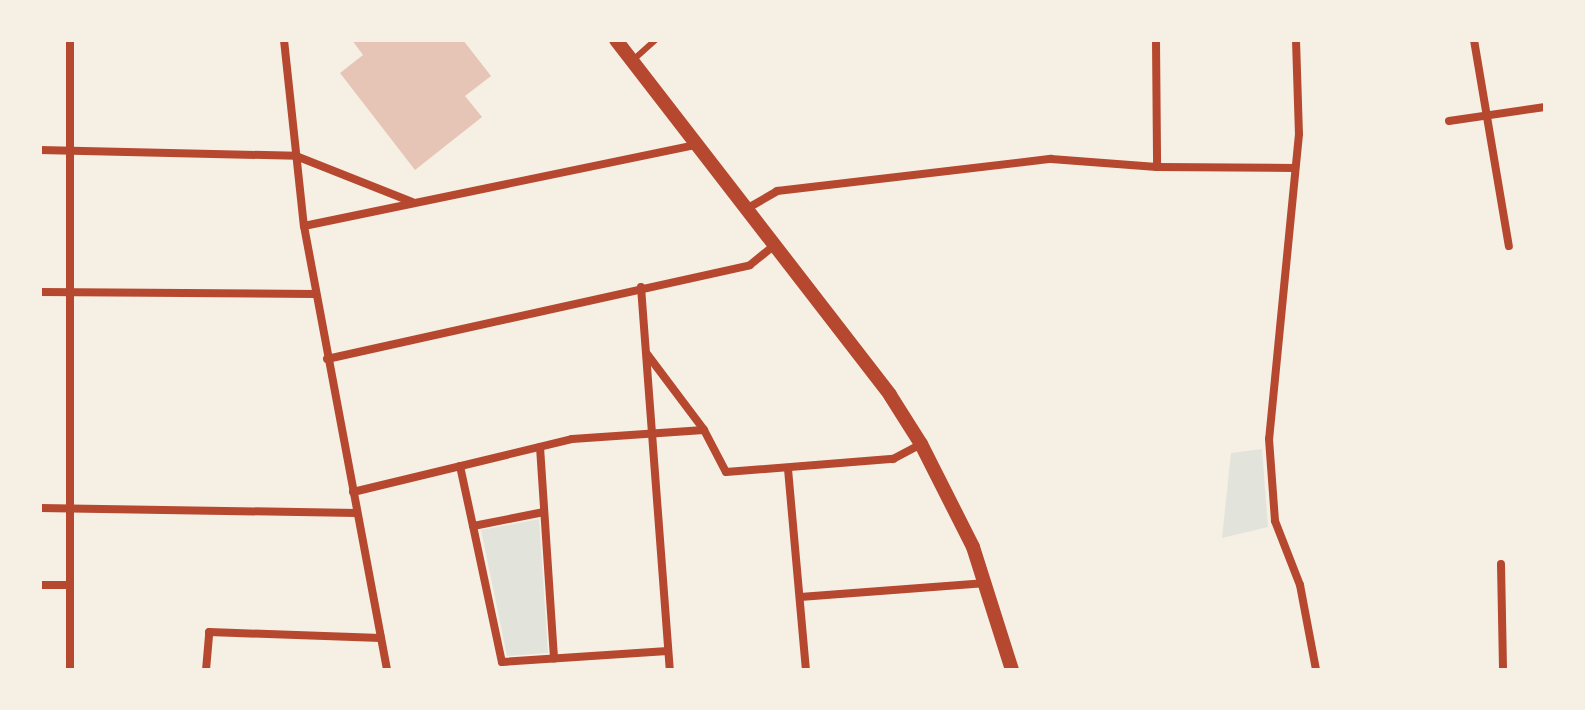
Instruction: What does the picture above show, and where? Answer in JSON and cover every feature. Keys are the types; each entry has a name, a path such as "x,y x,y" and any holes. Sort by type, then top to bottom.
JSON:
{"street":[{"path":"70,40 70,670"},
{"path":"284,40 304,226 387,670"},
{"path":"616,40 695,145 748,208 921,444 987,582 1012,670"},
{"path":"1156,40 1157,167"},
{"path":"1296,40 1299,134 1269,439 1275,521 1300,585 1316,670"},
{"path":"1474,40 1509,246"},
{"path":"1449,121 1545,107"},
{"path":"304,226 695,145"},
{"path":"40,150 296,156 413,202"},
{"path":"748,208 777,191 1051,159 1157,167 1295,168"},
{"path":"327,359 750,265 775,244"},
{"path":"641,287 670,670"},
{"path":"40,292 316,294"},
{"path":"646,353 704,430 726,472 893,459 921,444"},
{"path":"353,492 540,447 704,430"},
{"path":"540,447 554,659"},
{"path":"460,466 502,662 668,651"},
{"path":"788,469 806,670"},
{"path":"40,508 357,513"},
{"path":"473,526 544,512"},
{"path":"1501,564 1503,670"},
{"path":"800,597 987,582"},
{"path":"40,585 70,585"},
{"path":"206,670 209,632 381,638"}],"lane":[{"path":"632,61 655,40"}],"shaded area":[{"path":"1262,449 1268,527 1222,538 1231,453"},
{"path":"539,519 548,653 507,656 481,530"}],"building":[{"path":"352,40 463,40 491,76 465,96 482,117 415,170 340,73 363,55"}]}
